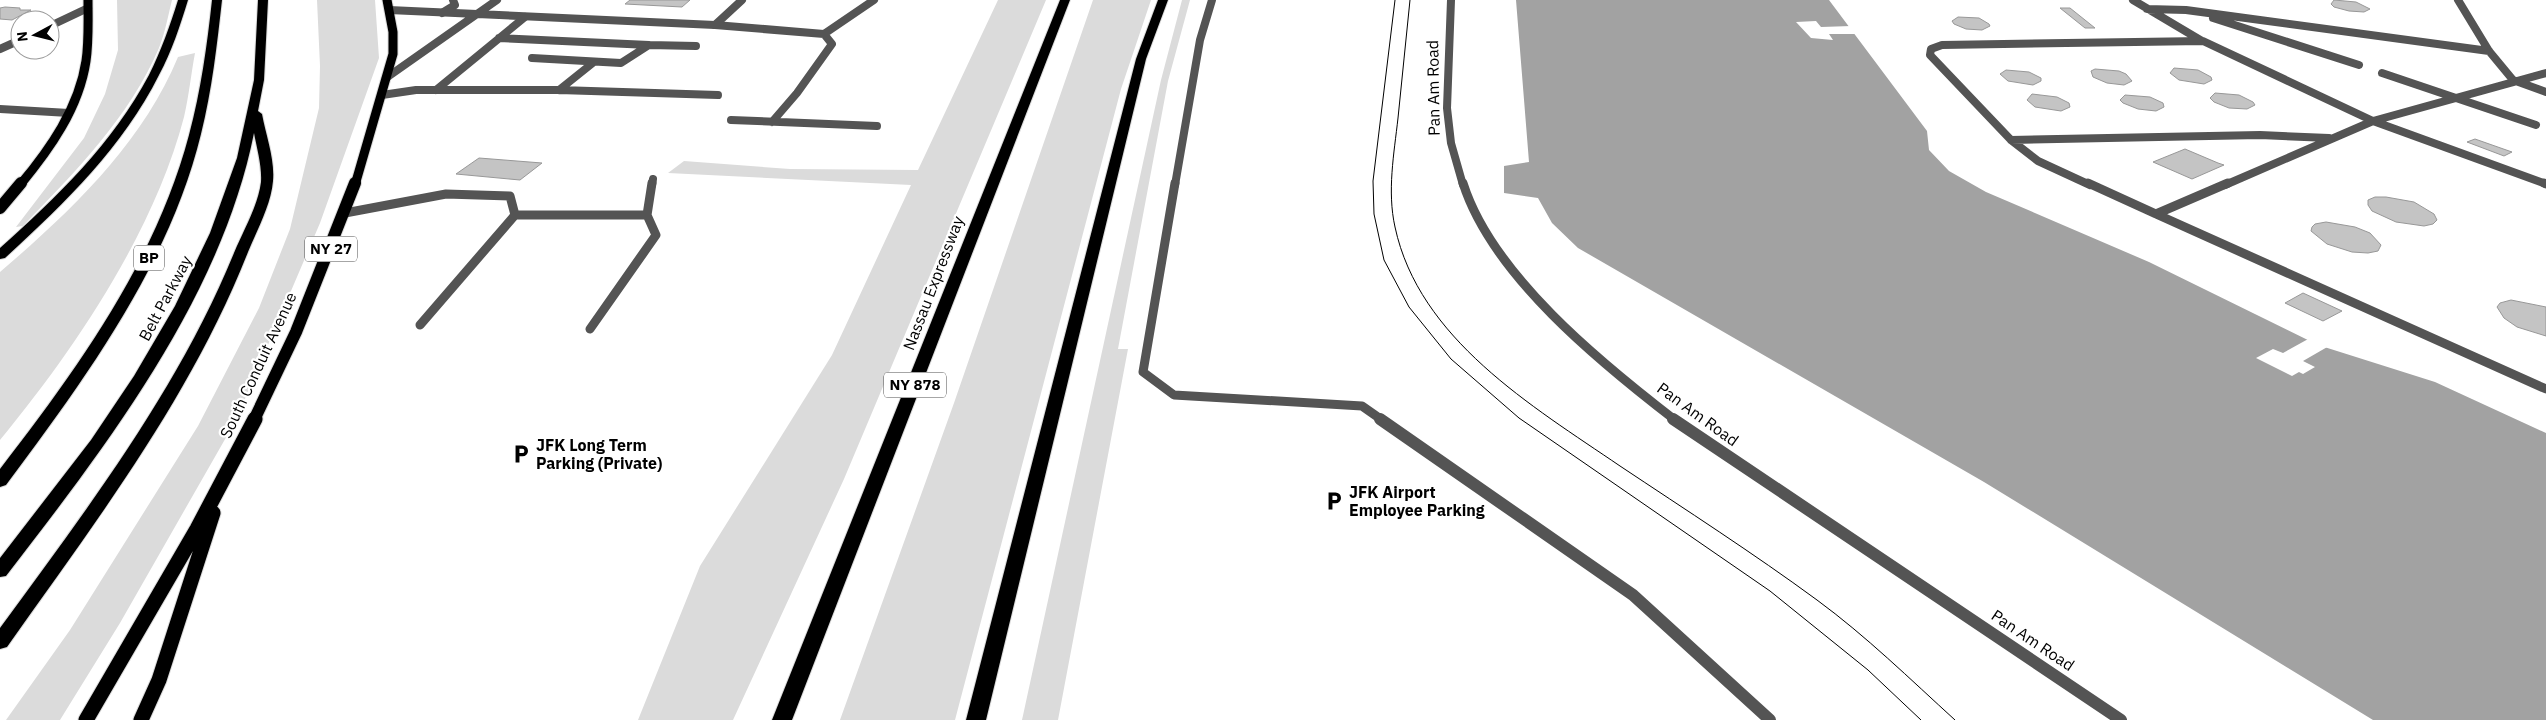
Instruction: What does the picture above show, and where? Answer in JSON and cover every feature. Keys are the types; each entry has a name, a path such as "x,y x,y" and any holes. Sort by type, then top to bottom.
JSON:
{"highway":[{"path":"0,255 74,184 99,157 134,111 163,60 183,0"},
{"name":"Belt Parkway","path":"0,480 96,349 155,246 179,189 201,114 214,48 217,0"},
{"name":"Belt Parkway","path":"0,571 106,428 147,366 183,304 210,249 229,203 242,162 254,104 262,43 263,0"},
{"name":"Nassau Expressway","path":"782,720 828,608 1065,0"},
{"path":"976,720 1138,67 1163,0"},
{"path":"0,642 76,535 164,404 214,314 247,240 268,179 254,104"}],"main road":[{"path":"0,208 38,162 69,113 86,68 88,4"},
{"name":"South Conduit Avenue","path":"86,720 165,588 222,484 304,314 345,213 365,154 393,57 394,41 388,5"},
{"path":"141,720 159,680 222,484"}],"street":[{"path":"442,13 455,4 453,0"},
{"path":"386,78 497,0"},
{"path":"715,24 742,0"},
{"path":"388,5 442,13 715,24 824,34 874,0"},
{"path":"1212,0 1200,40 1143,372 1174,395 1362,406 1633,595 1770,720"},
{"name":"Pan Am Road","path":"1450,0 1448,108 1450,141 1459,175 1467,196 1492,239 1537,297 1616,374 1683,426 2121,720"},
{"path":"2133,0 2203,41 2373,121 2546,184"},
{"path":"2458,0 2489,51 2513,80 2546,92"},
{"path":"60,20 88,4"},
{"path":"2147,9 2186,10 2489,51"},
{"path":"2186,10 2359,66"},
{"path":"436,90 525,17"},
{"path":"772,122 797,93 832,44 824,34"},
{"path":"499,38 696,46"},
{"path":"2203,41 1942,45 1931,48 1930,56 2011,140 2038,161 2546,389"},
{"path":"532,58 621,63 649,45"},
{"path":"558,90 594,62"},
{"path":"2382,73 2536,125"},
{"path":"2156,214 2373,121 2513,80 2546,73"},
{"path":"382,95 436,90 558,90 718,95"},
{"path":"0,109 69,113"},
{"path":"731,120 877,126"},
{"path":"2011,140 2260,135 2333,138"},
{"path":"590,329 656,235 647,215 653,179"},
{"path":"345,213 446,194 510,196 515,215"},
{"path":"420,325 515,215 647,215"}],"shaded area":[{"path":"117,0 172,0 159,48 147,74 132,98 99,143 23,226 16,227 84,138 105,94 118,50"},
{"path":"317,0 375,0 379,58 320,223 236,420 120,623 60,720 6,720 70,630 198,426 259,308 290,229 319,108 320,66"},
{"path":"998,0 1046,0 844,479 733,720 638,720 700,566 832,355 911,185 668,173 684,161 790,169 918,170"},
{"path":"1093,0 1151,0 1121,89 955,720 840,720 954,403"},
{"path":"1182,0 1190,0 1168,81 1118,349 1128,349 1058,720 1022,720 1161,80"},
{"path":"1516,0 1829,0 1927,131 1929,150 1949,171 1986,192 2149,262 2318,345 2435,382 2546,433 2546,720 2373,720 1984,482 1578,248 1552,223 1538,198 1504,193 1504,166 1529,162"},
{"path":"195,53 184,117 171,160 132,246 109,288 83,328 28,405 0,440 0,272 78,201 102,175 145,119 163,89 178,57"}],"pier":[{"path":"1816,21 1821,27 1851,26 1857,34 1829,34 1833,40 1811,38 1796,22"},
{"path":"2310,338 2329,346 2303,361 2315,367 2303,374 2299,372 2292,376 2256,358 2273,349 2283,353"}],"building":[{"path":"630,0 690,0 682,7 625,4"},
{"path":"2334,0 2356,2 2370,9 2364,12 2349,11 2334,7 2331,4"},
{"path":"0,8 20,8 20,10 10,10 10,20 0,19"},
{"path":"2060,8 2070,8 2095,28 2085,28"},
{"path":"1958,17 1979,18 1990,26 1982,30 1966,29 1954,24 1952,21"},
{"path":"2174,68 2198,70 2211,77 2212,80 2204,84 2179,80 2170,73"},
{"path":"2095,69 2119,71 2126,74 2132,81 2124,85 2107,83 2093,77 2091,71"},
{"path":"2006,70 2029,72 2041,78 2041,81 2033,85 2008,81 2000,74"},
{"path":"2215,93 2239,95 2255,105 2247,109 2229,108 2214,102 2210,98"},
{"path":"2032,94 2057,97 2069,103 2070,107 2061,111 2035,107 2027,100"},
{"path":"2125,95 2150,97 2163,103 2164,107 2156,111 2138,109 2120,100"},
{"path":"2475,139 2512,152 2504,156 2467,142"},
{"path":"2185,149 2224,165 2192,179 2153,162"},
{"path":"479,158 542,163 520,180 456,174"},
{"path":"2375,197 2414,202 2434,214 2437,220 2433,224 2424,226 2396,222 2372,211 2368,205 2368,200"},
{"path":"2326,222 2355,227 2370,233 2381,245 2378,251 2368,253 2352,252 2327,244 2311,231 2315,224"},
{"path":"2303,293 2342,311 2323,321 2285,303"},
{"path":"2511,300 2546,307 2546,336 2517,327 2504,318 2497,307 2500,303"}],"tram line":[{"path":"1395,0 1373,181 1374,214 1384,260 1409,307 1451,359 1519,418 1770,591 1868,670 1921,720"},
{"path":"1410,0 1391,186 1395,227 1408,267 1428,303 1454,336 1516,394 1817,600 1870,643 1955,720"}],"place":[{"name":"JFK Long Term Parking (Private)","path":"521,454"},
{"name":"JFK Airport Employee Parking","path":"1334,501"}]}
